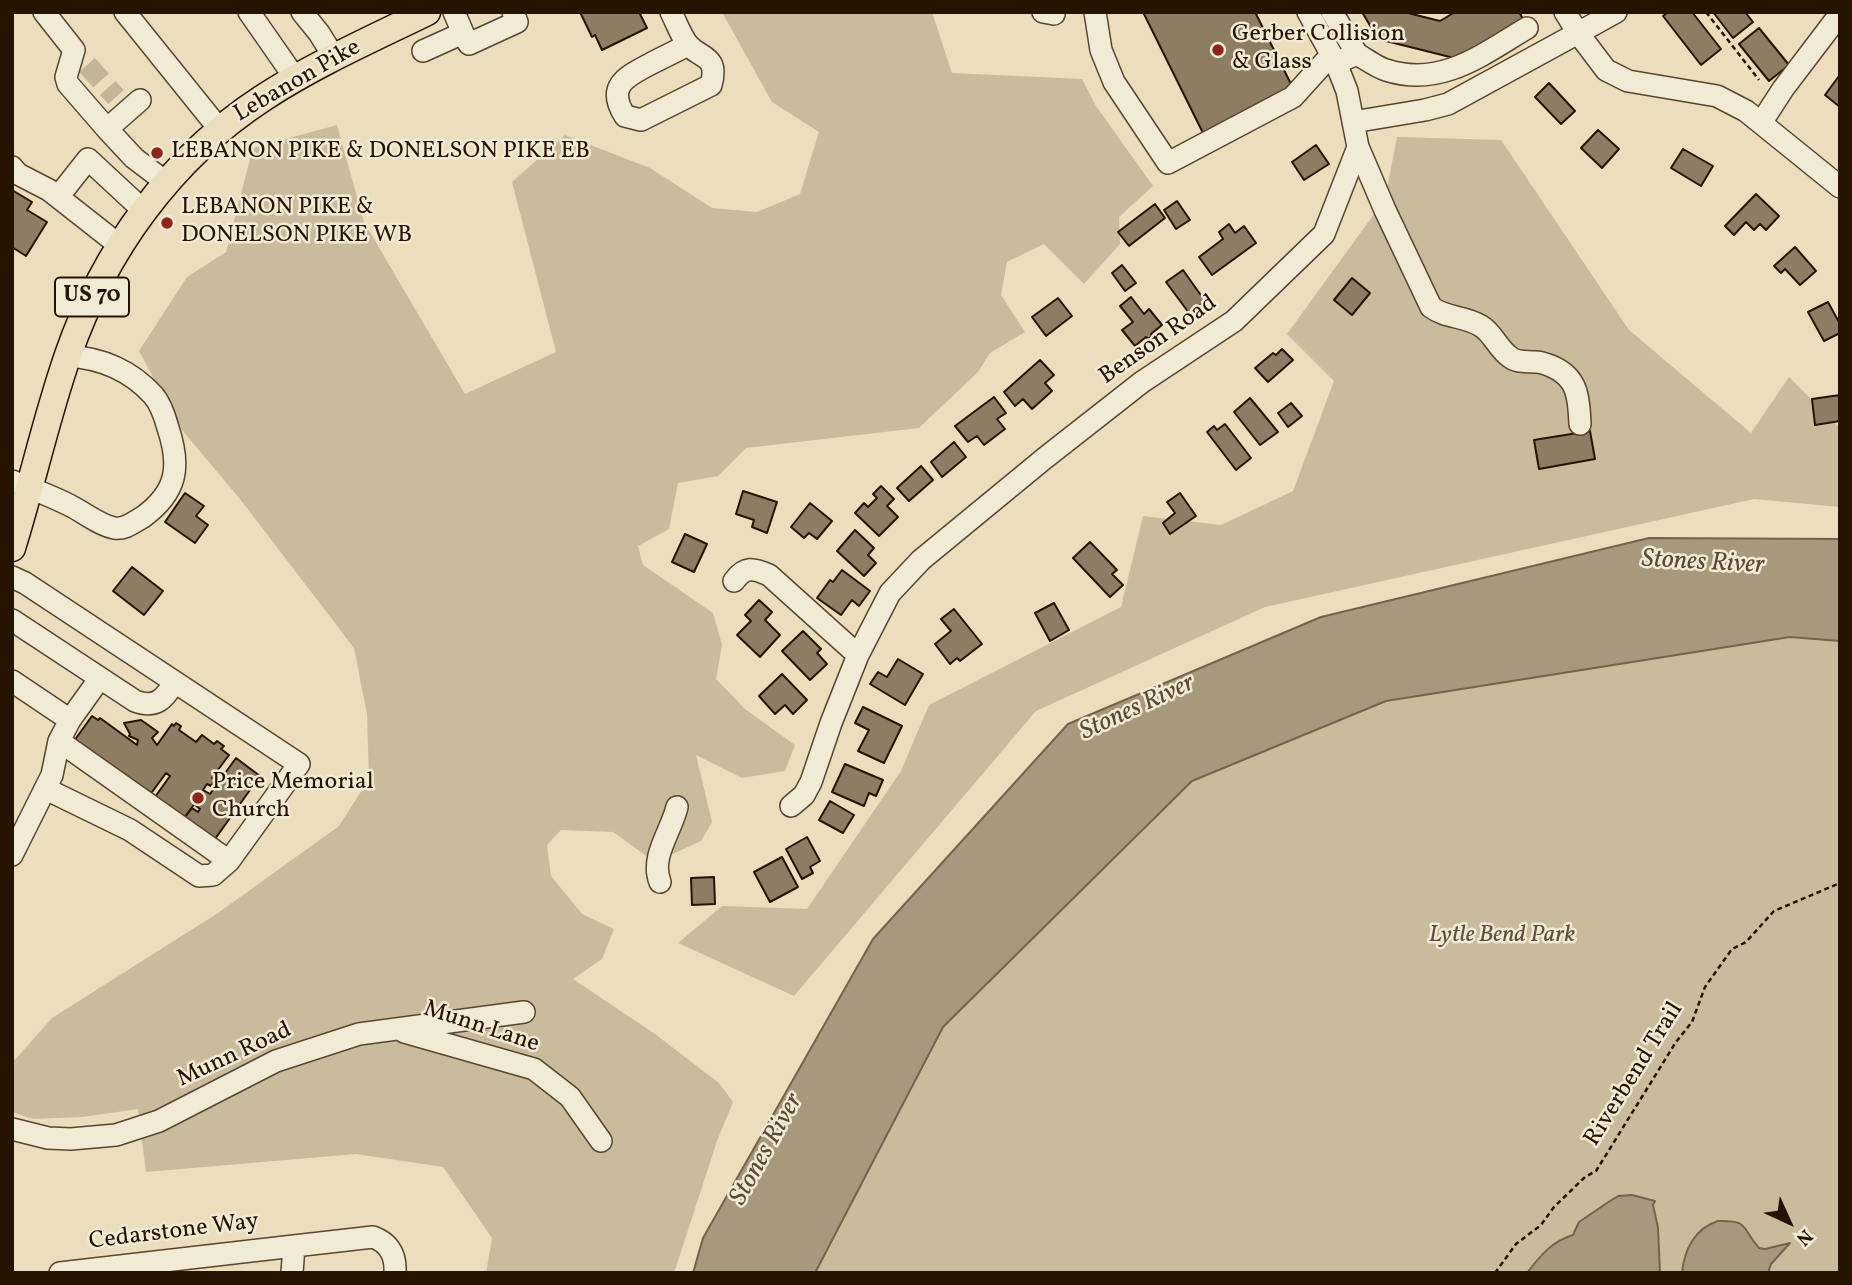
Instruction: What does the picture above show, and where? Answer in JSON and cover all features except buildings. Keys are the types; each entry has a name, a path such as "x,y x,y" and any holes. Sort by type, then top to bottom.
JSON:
{"main road":[{"name":"Lebanon Pike","path":"12,548 21,484 68,356 96,289 119,245 144,211 187,160 220,130 262,99 398,19 427,12"}],"street":[{"path":"44,12 80,57 66,76 68,84 134,159 167,183"},
{"path":"125,12 220,130"},
{"path":"249,12 295,78"},
{"path":"302,12 334,57"},
{"path":"454,12 469,44 517,22 513,12"},
{"path":"671,12 688,45"},
{"path":"1095,12 1101,50 1114,82 1168,163 1293,97 1333,59 1357,54"},
{"path":"1308,12 1347,91 1358,147 1431,307 1443,316 1472,321 1485,328 1510,358 1521,362 1540,362 1559,370 1575,383 1580,424"},
{"path":"1332,12 1357,54 1385,70 1424,75 1462,66 1527,28"},
{"path":"1565,12 1606,70 1628,81 1717,96 1746,111 1840,187"},
{"path":"1353,122 1448,104 1615,12"},
{"path":"1761,123 1783,89 1840,14"},
{"path":"423,51 463,33"},
{"path":"1424,75 1437,107"},
{"path":"107,128 128,102"},
{"name":"Benson Road","path":"791,806 804,795 811,782 858,655 890,593 921,560 1036,466 1133,390 1234,321 1324,233 1358,147"},
{"path":"58,197 88,159 144,211"},
{"path":"12,167 18,174 58,197 119,245"},
{"path":"21,484 115,528 130,526 151,511 168,493 176,462 164,414 155,397 139,382 107,363 92,357 68,356"},
{"path":"734,582 741,572 746,570 769,575 858,655"},
{"path":"12,577 299,764 229,861 214,875 199,876 130,831 46,789"},
{"path":"12,620 144,705 151,705 164,698 175,682"},
{"path":"12,855 46,789 55,765 59,741 70,720 100,678"},
{"path":"12,681 70,720"},
{"path":"59,741 229,861"},
{"path":"660,882 655,871 677,807"},
{"name":"Munn Road","path":"12,1129 48,1138 116,1135 159,1121 276,1061 359,1034 524,1012"},
{"name":"Munn Lane","path":"399,1030 534,1069 570,1097 600,1141"},
{"name":"Cedarstone Way","path":"60,1273 366,1236 376,1238 392,1252 395,1273"},
{"name":"Cedarstone Way","path":"292,1273 294,1246"}],"path":[{"path":"1706,12 1759,80"},
{"name":"Riverbend Trail","path":"1495,1273 1516,1244 1541,1225 1585,1177 1596,1171 1676,1042 1692,1022 1705,987 1732,949 1746,942 1774,911 1840,883"}],"green space":[{"path":"722,12 932,12 952,73 1082,79 1096,106 1153,186 1119,217 1120,244 1084,284 1044,244 1007,262 1001,295 1025,332 990,353 978,372 919,428 746,448 718,476 678,483 669,529 638,546 643,565 713,613 722,645 716,679 745,709 795,745 785,771 742,778 696,755 712,822 701,841 655,862 613,832 561,830 547,845 551,876 582,914 614,929 602,959 573,979 655,1034 719,1083 733,1102 717,1141 674,1273 486,1273 492,1238 443,1167 356,1154 146,1172 138,1109 83,1117 33,1119 12,1112 12,1063 52,1018 218,913 339,826 369,779 367,714 354,648 240,499 181,429 139,351 187,277 226,252 253,148 337,125 364,222 465,394 556,352 512,182 565,135 650,168 712,208 757,212 800,194 819,132 772,102"},
{"path":"1397,137 1501,140 1629,330 1751,433 1789,377 1840,428 1840,507 1754,499 1265,607 1036,711 794,996 678,943 722,906 807,909 901,771 929,705 1121,607 1143,516 1221,525 1293,491 1334,381 1287,334 1385,199"},
{"name":"Lytle Bend Park","path":"1840,572 1840,1273 707,1273 1065,742"}],"water":[{"name":"Stones River","path":"1649,538 1840,539 1840,641 1790,637 1386,701 1192,781 943,1027 815,1273 693,1273 703,1238 873,939 1068,724 1321,617"},
{"path":"1632,1195 1655,1201 1653,1205 1658,1228 1660,1273 1527,1273 1553,1245 1573,1235 1579,1222 1618,1196"},
{"path":"1718,1221 1740,1224 1759,1248 1790,1243 1771,1264 1768,1273 1682,1273 1685,1256 1692,1241 1703,1229"}],"tunnel":[{"path":"87,65 116,97"}],"place":[{"name":"Gerber Collision & Glass","path":"1218,50"},
{"name":"LEBANON PIKE & DONELSON PIKE EB","path":"157,153"},
{"name":"LEBANON PIKE & DONELSON PIKE WB","path":"167,223"},
{"name":"Price Memorial Church","path":"198,798"}]}
